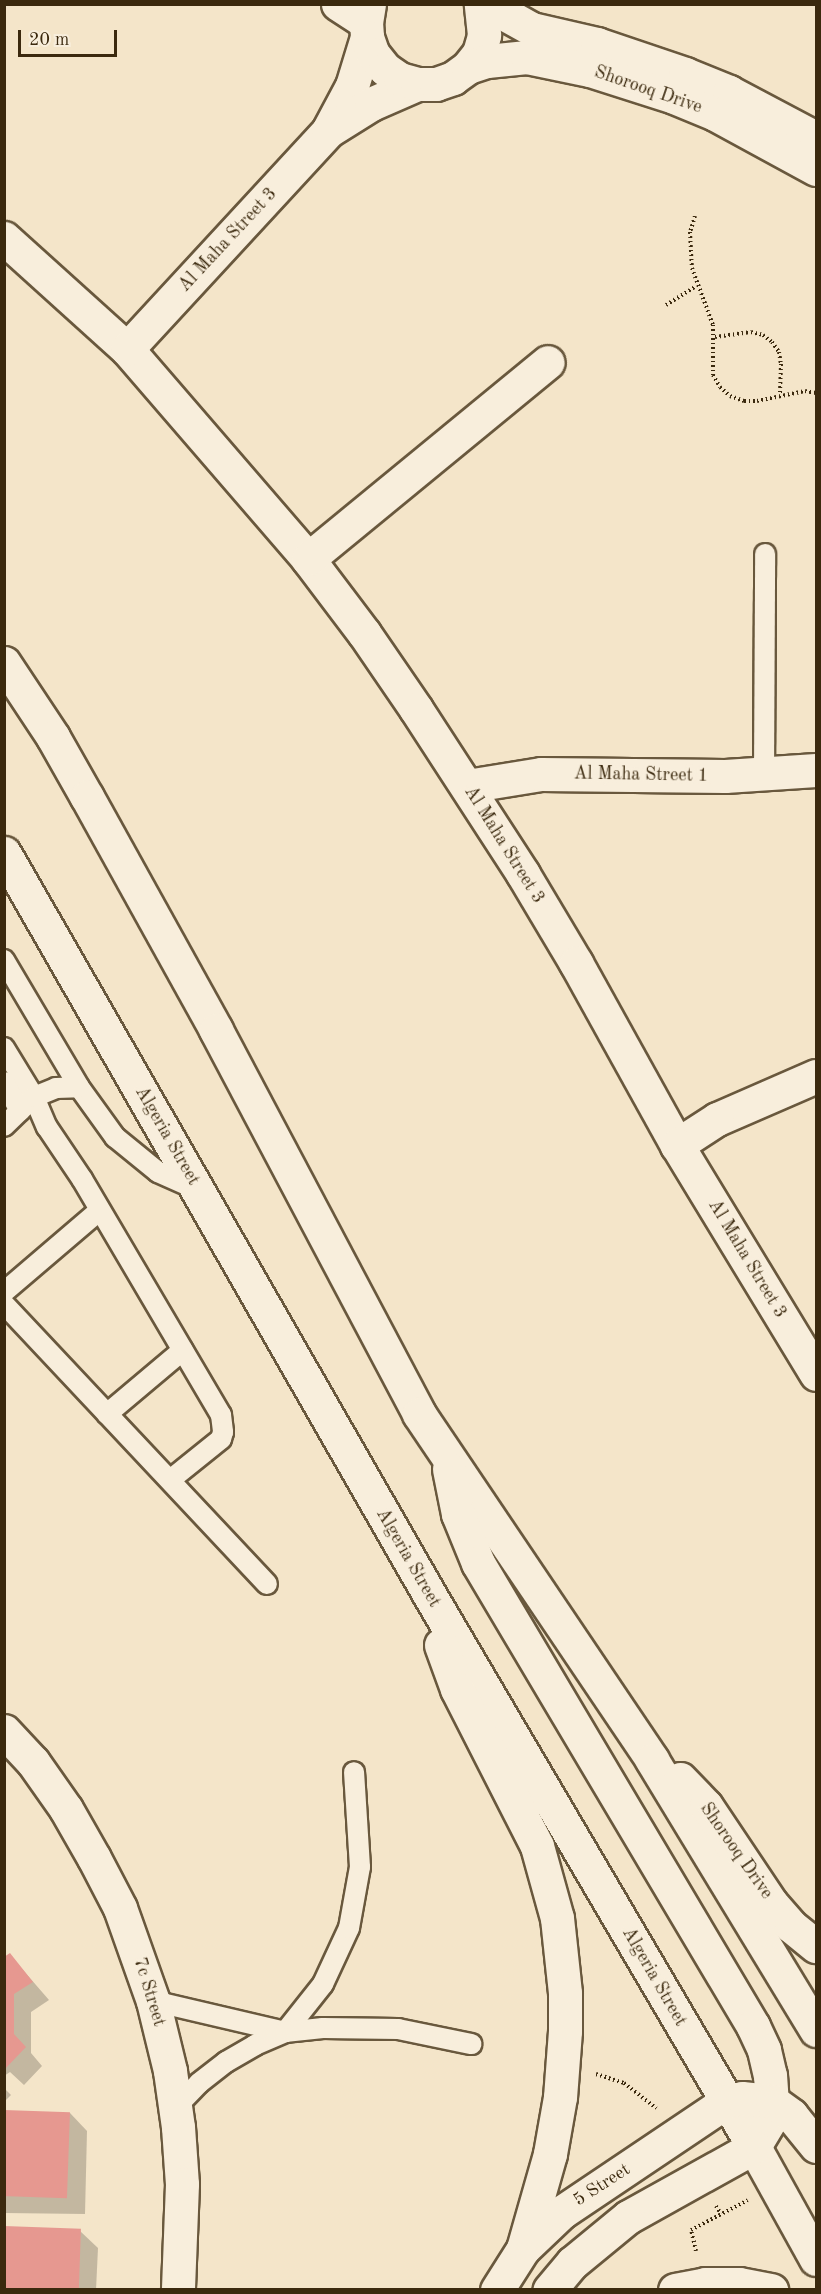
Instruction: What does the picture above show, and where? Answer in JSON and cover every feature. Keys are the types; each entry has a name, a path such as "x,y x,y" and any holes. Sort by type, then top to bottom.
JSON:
{"street":[{"path":"338,4 367,21 373,54 385,69 400,79 417,84 436,84 453,78 468,67 479,53 484,35 481,4"},
{"name":"Shorooq Drive","path":"487,4 532,29 597,44 685,74 729,92 816,138"},
{"name":"Al Maha Street 3","path":"128,349 328,131 352,86 367,21"},
{"name":"Shorooq Drive","path":"468,67 487,61 527,57 590,70 675,97 716,114 816,169"},
{"name":"Al Maha Street 3","path":"328,131 371,104 417,84"},
{"name":"Al Maha Street 3","path":"4,238 128,349 308,559 364,633 467,786 576,963 676,1145 816,1374"},
{"path":"308,559 548,362"},
{"path":"4,663 53,737 87,797 216,1030 392,1366 448,1461 501,1533 651,1760 816,2030"},
{"name":"Al Maha Street 1","path":"467,786 549,774 685,777 764,775 816,770"},
{"name":"Algeria Street","path":"4,853 429,1594 754,2147 816,2259"},
{"path":"676,1145 717,1119 816,1076"},
{"path":"448,1461 458,1514 478,1563 753,2026 764,2050 772,2101 770,2120 754,2147 628,2217 579,2256 549,2289"},
{"path":"429,1594 440,1642 457,1689 537,1846 557,1918 565,2022 560,2097 550,2154 524,2249"},
{"name":"7c Street","path":"4,1731 33,1762 66,1809 94,1858 120,1908 153,2001 176,2107 182,2184 178,2289"},
{"name":"Shorooq Drive","path":"651,1760 695,1792 771,1903 791,1926 816,1946"},
{"path":"727,2101 742,2098 772,2101 791,2115 816,2146"},
{"name":"5 Street","path":"496,2289 524,2249 562,2212 727,2101"},
{"path":"690,2287 739,2284 771,2289"}],"lane":[{"path":"764,775 765,554"},
{"path":"4,960 79,1087 115,1137 158,1172 198,1190"},
{"path":"4,1048 27,1104"},
{"path":"4,1082 47,1127 100,1210 216,1407 223,1425 221,1439 170,1480"},
{"path":"4,1126 27,1104 56,1088 79,1087"},
{"path":"4,1292 100,1210"},
{"path":"4,1304 267,1584"},
{"path":"107,1414 183,1350"},
{"path":"176,2107 199,2083 226,2062 255,2045 285,2032 323,1983 349,1928 360,1867 354,1772"},
{"path":"153,2001 285,2032 332,2028 398,2029 471,2044"}],"path":[{"path":"695,216 690,232 690,250 696,286 713,325 715,337 713,375 720,387 730,396 744,401 757,401 780,394 816,393"},
{"path":"666,304 696,286"},
{"path":"715,337 751,332 763,335 772,342 781,364 780,394"},
{"path":"690,2287 691,2230 775,2185"}],"building":[{"path":"10,1953 33,1982 14,1994 14,2034 26,2047 4,2070 4,1957"},
{"path":"4,2110 70,2112 67,2198 4,2196"},
{"path":"4,2226 81,2229 79,2290 4,2290"}]}
